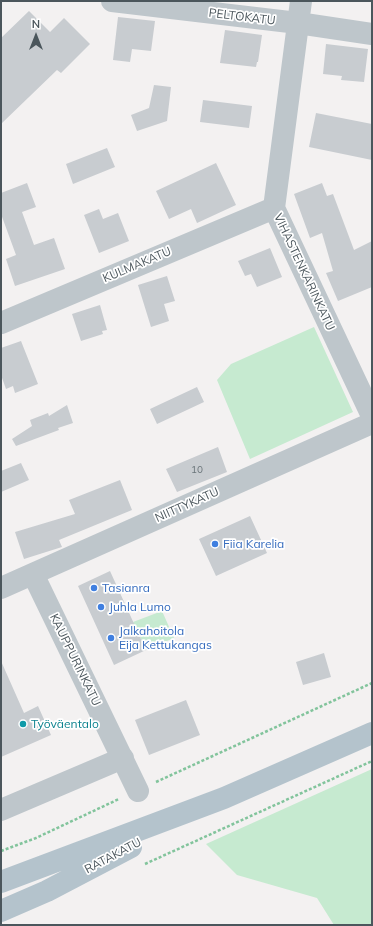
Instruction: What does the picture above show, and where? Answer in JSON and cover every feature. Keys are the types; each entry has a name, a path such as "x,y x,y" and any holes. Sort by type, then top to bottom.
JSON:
{"main road":[{"name":"RATAKATU","path":"1,882 224,798 372,733"},
{"name":"RATAKATU","path":"1,912 47,891 224,798"}],"street":[{"name":"PELTOKATU","path":"112,1 372,34"},
{"name":"VIHASTENKARINKATU","path":"301,1 274,208 372,416"},
{"name":"KULMAKATU","path":"1,323 274,208"},
{"name":"NIITTYKATU","path":"1,588 372,423"},
{"name":"KAUPPURINKATU","path":"33,574 138,790"},
{"path":"1,810 123,758"}],"path":[{"path":"1,851 36,838 372,683"},
{"path":"141,866 372,761"}],"green space":[{"path":"314,327 353,412 250,459 217,380 231,364"},
{"path":"162,611 174,638 146,650 133,622"},
{"path":"372,769 372,925 334,925 317,898 237,875 206,844"}],"building":[{"path":"29,11 50,32 64,18 90,44 61,73 57,70 1,124 1,38"},
{"path":"118,17 155,21 151,51 132,49 130,62 113,60"},
{"path":"225,30 262,35 256,67 220,63"},
{"path":"326,44 368,49 364,82 341,80 342,76 323,74"},
{"path":"154,85 171,87 167,121 137,131 131,115 149,108"},
{"path":"203,100 252,106 249,128 200,122"},
{"path":"316,113 372,124 372,160 309,147"},
{"path":"107,148 115,167 73,184 66,164"},
{"path":"216,163 236,205 197,223 191,209 169,219 156,191"},
{"path":"27,183 36,207 22,212 34,245 54,238 65,269 15,286 6,259 16,255 1,214 1,193"},
{"path":"322,183 327,196 333,194 354,250 372,241 372,287 338,301 326,273 333,271 322,233 310,238 294,194"},
{"path":"99,209 103,219 118,213 129,241 99,253 84,215"},
{"path":"270,248 282,277 257,287 251,274 245,276 238,261"},
{"path":"167,276 175,301 164,304 169,321 151,327 138,285"},
{"path":"100,305 107,330 102,331 103,334 81,341 72,314"},
{"path":"21,341 38,384 15,393 13,386 6,389 1,375 1,348"},
{"path":"197,387 204,402 157,424 150,409"},
{"path":"67,405 73,423 58,428 59,430 16,446 12,439 32,426 30,420 48,413 49,416"},
{"path":"218,447 227,472 177,492 166,469"},
{"path":"21,463 29,480 1,492 1,471"},
{"path":"120,480 132,510 59,540 62,547 24,559 15,532 75,514 69,500"},
{"path":"250,516 267,553 216,576 199,539"},
{"path":"110,571 146,650 114,665 78,586"},
{"path":"324,653 331,677 303,685 296,662"},
{"name":"Työväentalo","path":"1,661 24,713 38,706 51,735 1,757"},
{"path":"186,700 200,735 149,755 135,720"}],"place":[{"name":"Fiia Karelia","path":"215,544"},
{"name":"Tasianra","path":"94,588"},
{"name":"Juhla Lumo","path":"101,607"},
{"name":"Jalkahoitola Eija Kettukangas","path":"111,638"},
{"name":"Työväentalo","path":"23,724"}]}
